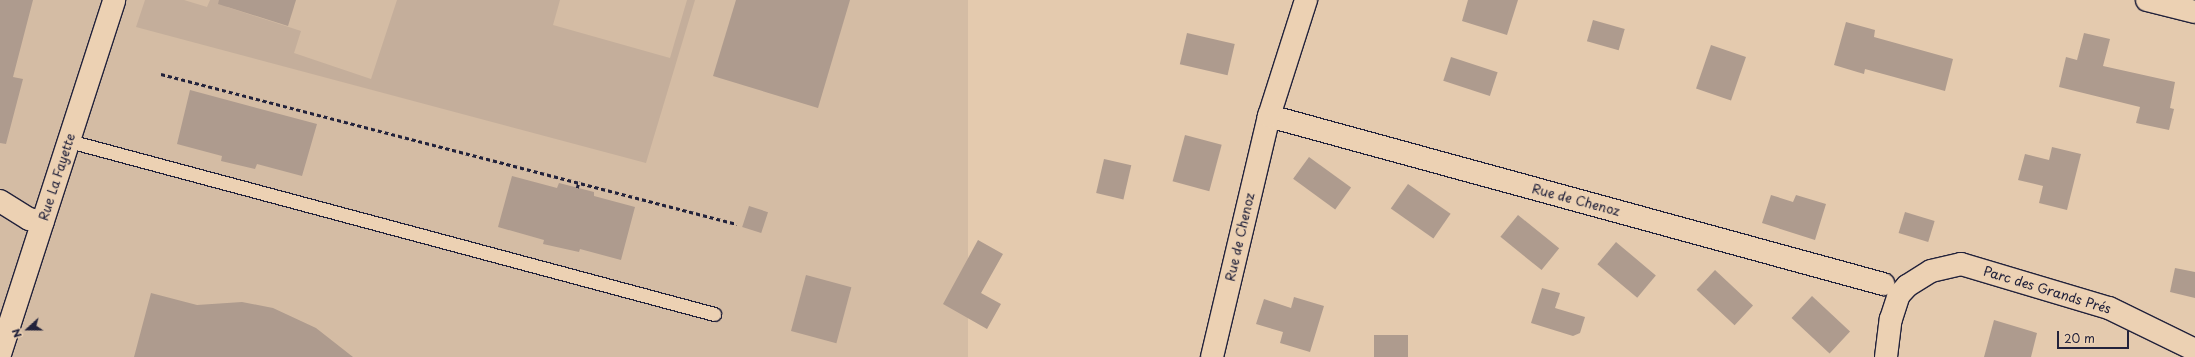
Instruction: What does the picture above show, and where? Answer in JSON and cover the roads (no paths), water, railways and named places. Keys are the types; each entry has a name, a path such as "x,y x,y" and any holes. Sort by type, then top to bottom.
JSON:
{"street":[{"name":"Rue La Fayette","path":"0,354 114,0"},
{"name":"Rue de Chenoz","path":"1212,357 1269,116 1306,0"},
{"path":"2147,0 2195,12"},
{"name":"Rue de Chenoz","path":"1269,116 1891,290"},
{"path":"0,202 29,219 43,222"},
{"name":"Parc des Grands Prés","path":"1891,290 1907,286 1931,271 1961,264 2109,308 2195,350"},
{"path":"1886,357 1891,319 1891,290"}],"lane":[{"path":"69,142 714,314"}]}
